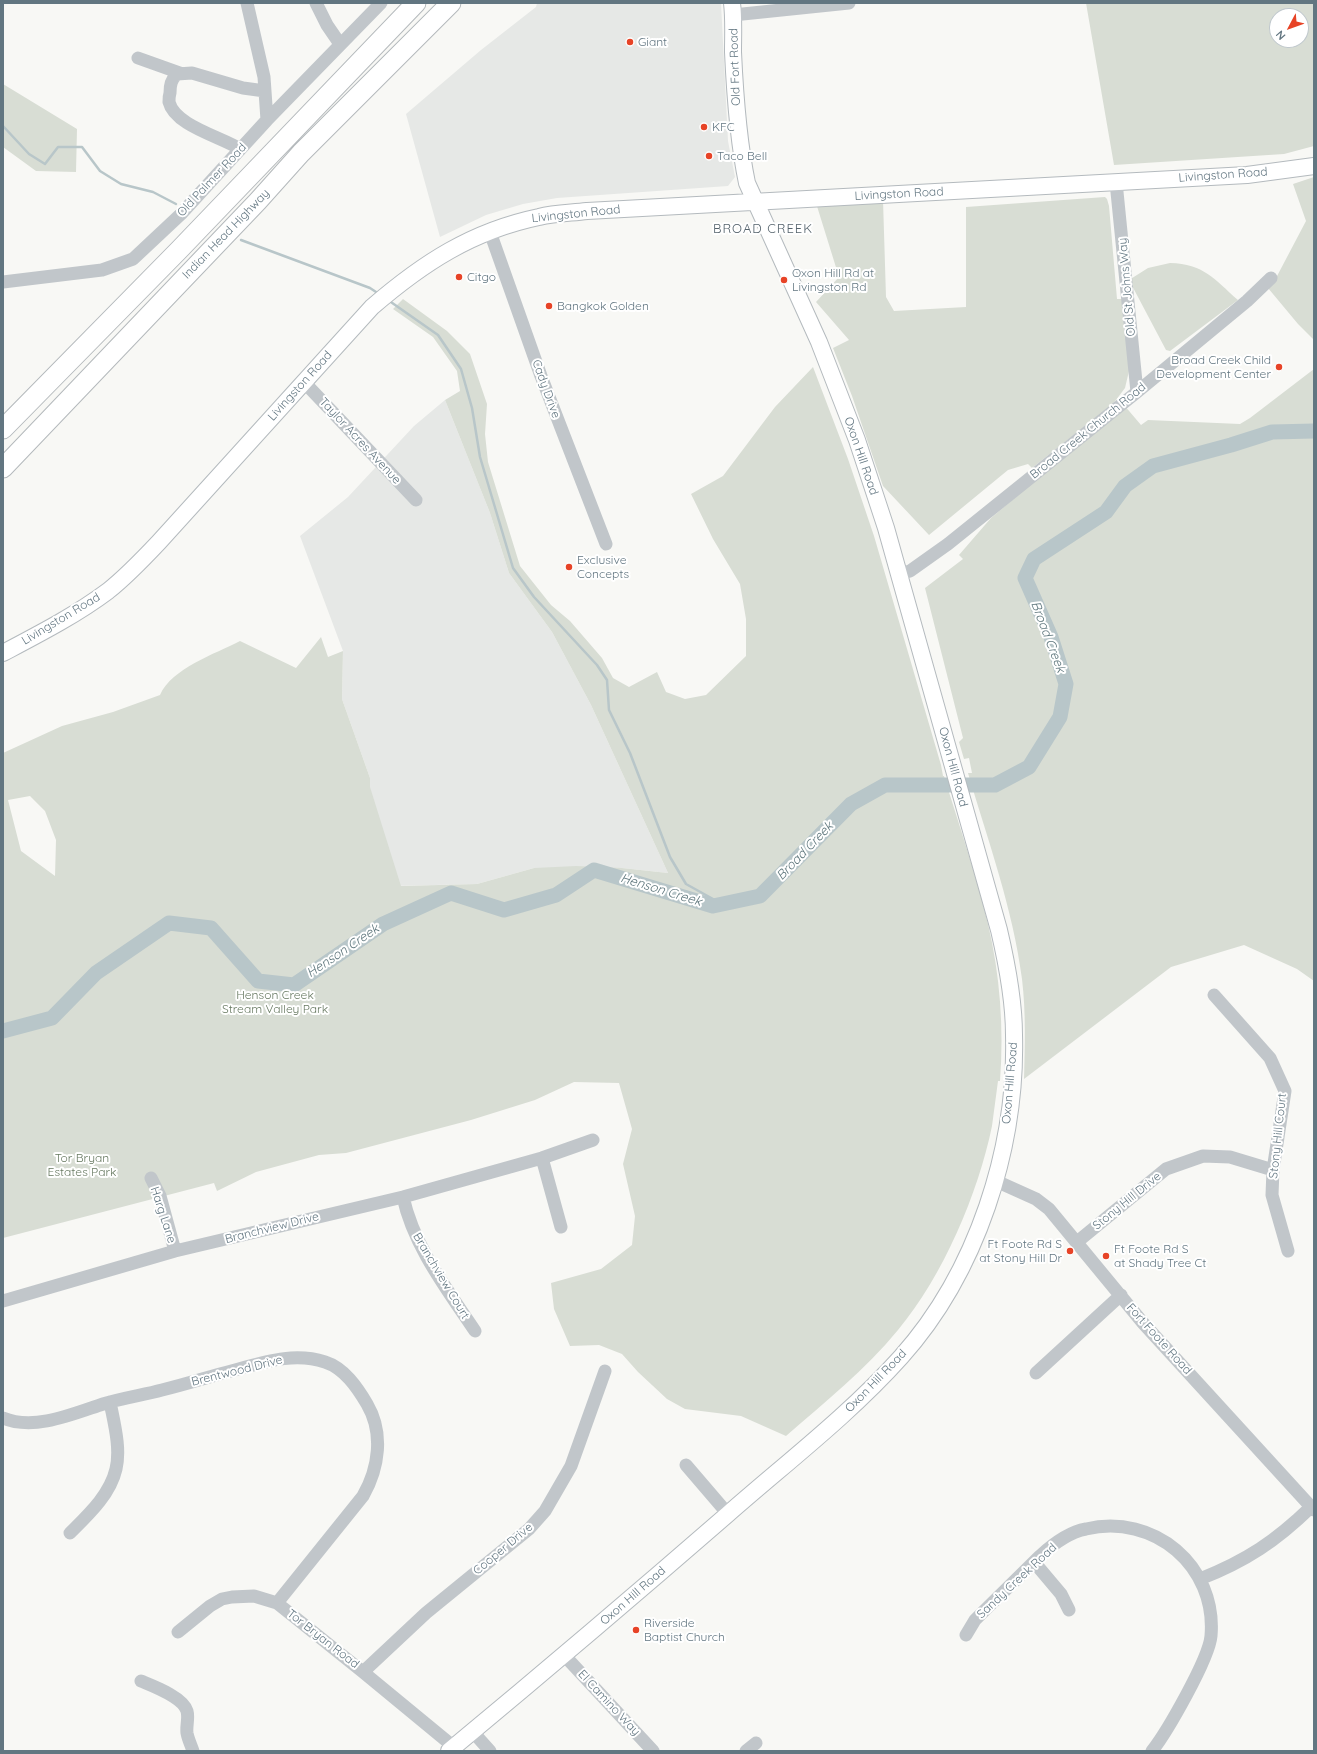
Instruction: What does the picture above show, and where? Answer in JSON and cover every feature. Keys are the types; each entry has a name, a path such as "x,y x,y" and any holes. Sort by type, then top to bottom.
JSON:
{"highway":[{"name":"Indian Head Highway","path":"3,429 173,256 416,3"},
{"name":"Indian Head Highway","path":"3,468 258,201 301,153 451,3"}],"main road":[{"name":"Old Fort Road","path":"733,9 733,52 738,124 746,177 754,201"},
{"name":"Livingston Road","path":"3,653 81,610 109,590 135,568 376,303 396,286 435,258 460,244 490,232 517,222 558,214 754,201 1248,175 1314,166"},
{"name":"Oxon Hill Road","path":"452,1749 847,1412 902,1356 938,1306 957,1274 978,1229 996,1181 1005,1140 1014,1071 1013,1010 1007,964 999,930 886,528 857,440 819,342 781,255 754,201"}],"street":[{"path":"247,3 264,77 267,120"},
{"path":"316,3 327,26 340,44"},
{"name":"Old Palmer Road","path":"3,282 102,270 133,259 181,214 267,120 381,3"},
{"path":"733,9 849,3"},
{"path":"138,58 180,73 192,73 243,88 265,91"},
{"path":"180,73 172,79 170,87 169,102 173,110 179,117 193,126 233,144 240,150"},
{"name":"Old St Johns Way","path":"1116,182 1137,392"},
{"name":"Cady Drive","path":"490,232 541,376 606,544"},
{"name":"Broad Creek Church Road","path":"899,574 910,571 948,544 1137,392 1246,301 1271,278"},
{"name":"Taylor Acres Avenue","path":"304,382 416,500"},
{"name":"Stony Hill Court","path":"1214,995 1270,1058 1285,1091 1273,1170 1272,1195 1288,1251"},
{"name":"Branchview Drive","path":"3,1301 175,1252 403,1197 542,1158 593,1140"},
{"name":"Stony Hill Drive","path":"1077,1242 1166,1169 1203,1156 1230,1158 1273,1170"},
{"path":"542,1158 561,1227"},
{"name":"Harg Lane","path":"151,1178 160,1196 175,1252"},
{"name":"Fort Foote Road","path":"996,1181 1036,1199 1049,1209 1143,1323 1313,1509"},
{"name":"Branchview Court","path":"403,1197 406,1211 422,1247 475,1331"},
{"path":"1036,1373 1121,1295"},
{"name":"Brentwood Drive","path":"3,1418 24,1423 62,1417 110,1402 161,1390 260,1363 295,1357 325,1362 338,1369 350,1380 369,1409 375,1426 378,1450 376,1464 371,1483 354,1509 277,1603"},
{"name":"Cooper Drive","path":"363,1672 426,1613 529,1529 545,1511 571,1466 605,1372"},
{"path":"70,1533 102,1497 110,1484 116,1468 118,1452 110,1402"},
{"path":"686,1465 728,1514"},
{"path":"1200,1579 1243,1560 1288,1529 1313,1509"},
{"name":"Sandy Creek Road","path":"966,1635 972,1624 982,1613 1034,1562 1049,1548 1074,1533 1098,1526 1117,1526 1144,1531 1170,1544 1200,1579 1207,1595 1212,1617 1211,1638 1209,1649 1180,1705 1152,1751"},
{"path":"1034,1562 1061,1594 1069,1610"},
{"name":"Tor Bryan Road","path":"178,1632 210,1606 227,1598 254,1596 277,1603 363,1672 452,1749"},
{"name":"El Camino Way","path":"564,1655 653,1751"},
{"path":"141,1681 168,1693 180,1702 188,1712 187,1734 193,1751"},
{"path":"473,1732 490,1751"}],"shaded area":[{"path":"537,3 721,3 728,141 735,177 728,186 557,198 523,204 486,215 440,237 406,114 481,50 536,7"},
{"path":"445,400 490,513 509,573 552,632 591,705 668,873 622,868 534,868 477,884 393,886 365,824 370,778 342,699 343,651 300,536 348,497 414,426"}],"green space":[{"path":"1086,3 1314,3 1314,146 1284,154 1114,165"},
{"path":"3,84 77,129 76,172 36,171 3,147"},
{"path":"1314,177 1314,340 1298,324 1268,288 1276,278 1306,221 1293,184"},
{"path":"1105,197 1109,206 1117,299 1123,299 1129,371 1125,388 1113,404 1032,468 1028,464 1008,470 929,535 883,486 852,396 833,348 849,340 816,302 839,277 816,203 883,200 886,297 894,311 966,307 966,207"},
{"path":"1170,263 1192,266 1208,274 1238,300 1170,351 1166,350 1129,280 1148,268"},
{"path":"403,299 447,331 470,354 487,404 485,434 488,462 520,566 551,605 570,621 602,658 613,678 629,687 657,672 666,692 685,699 706,695 746,656 746,619 740,584 713,539 691,494 723,476 775,407 813,367 848,459 874,536 943,776 973,868 988,924 996,963 1000,1002 1002,1041 1000,1081 998,1081 992,1126 978,1179 957,1233 930,1285 898,1330 872,1359 786,1436 741,1416 685,1409 667,1399 638,1372 622,1354 599,1345 570,1346 554,1309 551,1283 601,1269 632,1245 635,1216 623,1164 632,1129 619,1083 574,1082 535,1100 471,1120 346,1153 319,1155 256,1172 217,1191 214,1183 3,1238 3,753 62,726 113,712 160,695 166,685 184,669 240,641 296,668 321,637 328,657 343,651 342,699 370,778 370,787 401,886 477,884 534,868 576,866 622,868 668,873 591,705 552,632 509,573 490,513 445,400 460,391 457,371 433,337 393,309","holes":["30,796 45,811 56,840 55,876 21,851 8,800"]},
{"path":"1314,369 1314,981 1297,969 1244,945 1171,967 1024,1079 1024,1004 1022,979 1013,927 968,773 972,773 969,758 964,759 959,742 963,738 925,588 963,559 959,555 991,518 1124,405 1141,425 1148,420 1240,424"}],"waterway":[{"path":"3,126 29,154 45,164 58,147 82,147 100,171 121,184 153,192 176,204"},
{"path":"241,240 370,288 379,294"},
{"name":"Henson Creek","path":"388,300 438,335 461,369 472,408 480,457 513,568 534,597 597,665 607,680 609,710 630,753 670,857 686,884 722,904"},
{"name":"Broad Creek","path":"3,1031 52,1018 96,973 169,923 211,928 258,981 294,985 383,924 451,893 504,910 556,895 594,870 713,906 760,896 851,804 885,785 995,785 1029,767 1060,717 1066,684 1051,637 1025,578 1034,559 1106,512 1125,486 1153,466 1231,445 1272,432 1314,431"}],"place":[{"name":"Giant","path":"630,42"},
{"name":"KFC","path":"704,127"},
{"name":"Taco Bell","path":"709,156"},
{"name":"Citgo","path":"459,277"},
{"name":"Oxon Hill Rd at Livingston Rd","path":"784,280"},
{"name":"Bangkok Golden","path":"549,306"},
{"name":"Broad Creek Child Development Center","path":"1279,367"},
{"name":"Exclusive Concepts","path":"569,567"},
{"name":"Ft Foote Rd S at Stony Hill Dr","path":"1070,1251"},
{"name":"Ft Foote Rd S at Shady Tree Ct","path":"1106,1256"},
{"name":"Riverside Baptist Church","path":"636,1630"}],"district":[{"name":"BROAD CREEK","path":"763,229"}],"park label":[{"name":"Henson Creek Stream Valley Park","path":"275,1002"},
{"name":"Tor Bryan Estates Park","path":"82,1165"}]}
